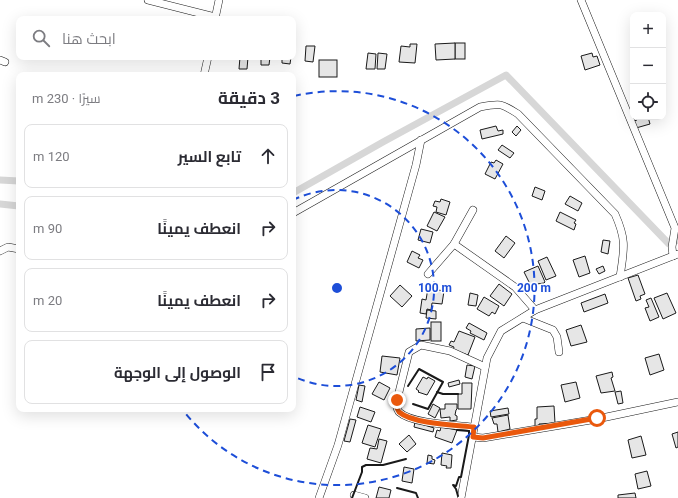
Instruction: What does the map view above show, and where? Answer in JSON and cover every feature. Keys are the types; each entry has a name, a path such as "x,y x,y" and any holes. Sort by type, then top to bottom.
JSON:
{"street":[{"path":"148,0 208,16"},
{"path":"215,16 219,0"},
{"path":"461,498 487,358 501,331 535,310 675,255 672,246 675,228 581,0"},
{"path":"205,72 207,60"},
{"path":"296,212 480,107 498,104 509,108 518,114 615,214 622,228 624,244 620,277"},
{"path":"319,498 338,445 416,165 421,140"},
{"path":"428,274 454,244 473,210"},
{"path":"454,244 515,288 535,310"},
{"path":"0,251 8,247 16,248"},
{"path":"523,318 553,330 557,337 559,352"},
{"path":"474,427 420,421 408,417 399,412 396,406 397,400 409,352 421,345 450,351 485,367"},
{"path":"473,437 483,438 678,402"},
{"path":"354,495 365,498"}],"building":[{"path":"455,43 465,43 465,59 455,59"},
{"path":"455,43 455,59 436,60 435,44"},
{"path":"410,44 417,44 415,63 399,62 401,46 410,47"},
{"path":"306,46 315,46 313,62 305,61"},
{"path":"368,53 376,54 375,69 366,69"},
{"path":"378,53 387,54 385,69 377,69"},
{"path":"592,53 593,57 597,56 600,65 585,70 581,56"},
{"path":"240,60 248,60 247,69 239,69"},
{"path":"261,60 270,60 269,65 261,65"},
{"path":"282,60 291,60 290,64 282,63"},
{"path":"319,60 337,60 337,77 319,77"},
{"path":"649,120 650,124 636,128 634,121"},
{"path":"496,126 498,131 503,130 503,134 482,139 480,130"},
{"path":"517,126 521,130 516,136 512,132"},
{"path":"502,145 514,153 510,158 498,150"},
{"path":"496,160 503,164 495,179 485,174 491,162 494,163"},
{"path":"535,187 545,191 542,200 532,196"},
{"path":"570,196 582,203 578,211 565,204"},
{"path":"441,199 450,202 446,215 436,212 437,207 433,206 435,201 440,202"},
{"path":"434,212 445,217 437,231 427,226"},
{"path":"560,212 576,220 574,223 576,224 574,230 556,221"},
{"path":"421,229 433,232 430,243 418,240"},
{"path":"506,236 515,243 504,258 495,251"},
{"path":"603,240 610,241 608,254 601,252"},
{"path":"412,251 420,255 418,258 423,260 419,268 407,262"},
{"path":"585,256 590,273 579,277 573,260"},
{"path":"547,257 556,276 546,280 538,261"},
{"path":"538,266 545,282 537,284 532,288 524,272"},
{"path":"603,266 605,271 599,274 596,269"},
{"path":"638,275 645,294 640,296 641,299 636,301 628,278"},
{"path":"499,284 512,294 504,306 490,296"},
{"path":"400,285 412,296 402,307 390,296"},
{"path":"428,288 444,291 442,304 432,303 431,310 427,309 426,314 420,313 422,299 426,300"},
{"path":"470,293 478,295 476,306 468,305"},
{"path":"667,293 676,313 663,319 654,298"},
{"path":"605,294 608,303 584,312 581,303"},
{"path":"484,297 499,306 495,314 492,312 489,316 477,309"},
{"path":"651,298 659,317 650,321 645,308 649,307 646,300"},
{"path":"427,310 436,311 436,319 426,318"},
{"path":"431,322 441,322 441,341 431,341"},
{"path":"469,323 487,333 484,340 470,333 471,331 466,328"},
{"path":"581,325 587,342 571,346 566,330"},
{"path":"430,328 430,340 416,341 416,329"},
{"path":"459,331 475,337 468,355 453,350 454,347 449,345 451,341 454,342"},
{"path":"659,354 664,370 650,375 645,358"},
{"path":"382,356 400,358 397,375 380,372"},
{"path":"467,365 475,366 472,379 465,377"},
{"path":"612,372 613,377 611,378 615,391 601,393 596,376"},
{"path":"423,377 427,379 428,377 435,381 427,395 418,392 419,391 416,389"},
{"path":"459,380 460,384 449,387 448,383"},
{"path":"379,382 390,388 384,400 372,394"},
{"path":"576,382 580,398 565,402 561,385"},
{"path":"462,383 472,383 471,409 458,409 458,394 462,394"},
{"path":"359,385 365,386 362,402 356,400"},
{"path":"621,391 623,403 618,404 615,392"},
{"path":"433,404 440,408 435,418 428,414"},
{"path":"445,404 457,404 455,415 457,416 457,420 450,421 450,417 441,418 440,409 445,409"},
{"path":"554,406 555,423 539,424 539,427 535,428 537,407"},
{"path":"360,407 375,412 371,422 357,417"},
{"path":"508,408 509,414 491,417 490,411"},
{"path":"508,415 510,429 498,432 497,424 494,424 492,418"},
{"path":"350,419 356,420 350,442 344,441"},
{"path":"415,422 434,428 433,432 414,427"},
{"path":"368,425 381,429 375,447 362,443"},
{"path":"441,427 457,430 452,443 435,437 437,430 440,431"},
{"path":"678,432 678,447 676,448 672,434"},
{"path":"409,435 416,444 407,452 399,444"},
{"path":"641,436 646,455 632,458 628,440"},
{"path":"379,439 387,441 381,463 367,459 370,448 377,449"},
{"path":"442,453 452,455 451,468 446,468 447,466 441,465"},
{"path":"428,455 432,456 432,459 435,460 434,464 427,463"},
{"path":"404,467 414,469 412,483 402,481"},
{"path":"647,471 651,486 638,489 635,474"},
{"path":"379,487 391,490 389,498 376,498"},
{"path":"635,493 636,498 618,498 618,495"}],"waterway":[{"path":"296,191 506,75 669,244 678,240"},
{"path":"0,180 16,181"},
{"path":"0,204 16,206"}],"wall":[{"path":"408,386 419,369 443,382 428,409 413,404"},
{"path":"437,392 443,394 458,394"},
{"path":"457,430 469,431 461,477 459,477 456,486 453,485 458,496"},
{"path":"352,498 362,472 362,467 366,465 383,465 406,459"},
{"path":"397,488 416,493 418,498"}],"route":[{"path":"397,400 396,406 399,412 408,417 420,421 474,427 473,437 483,438 597,418"}]}
